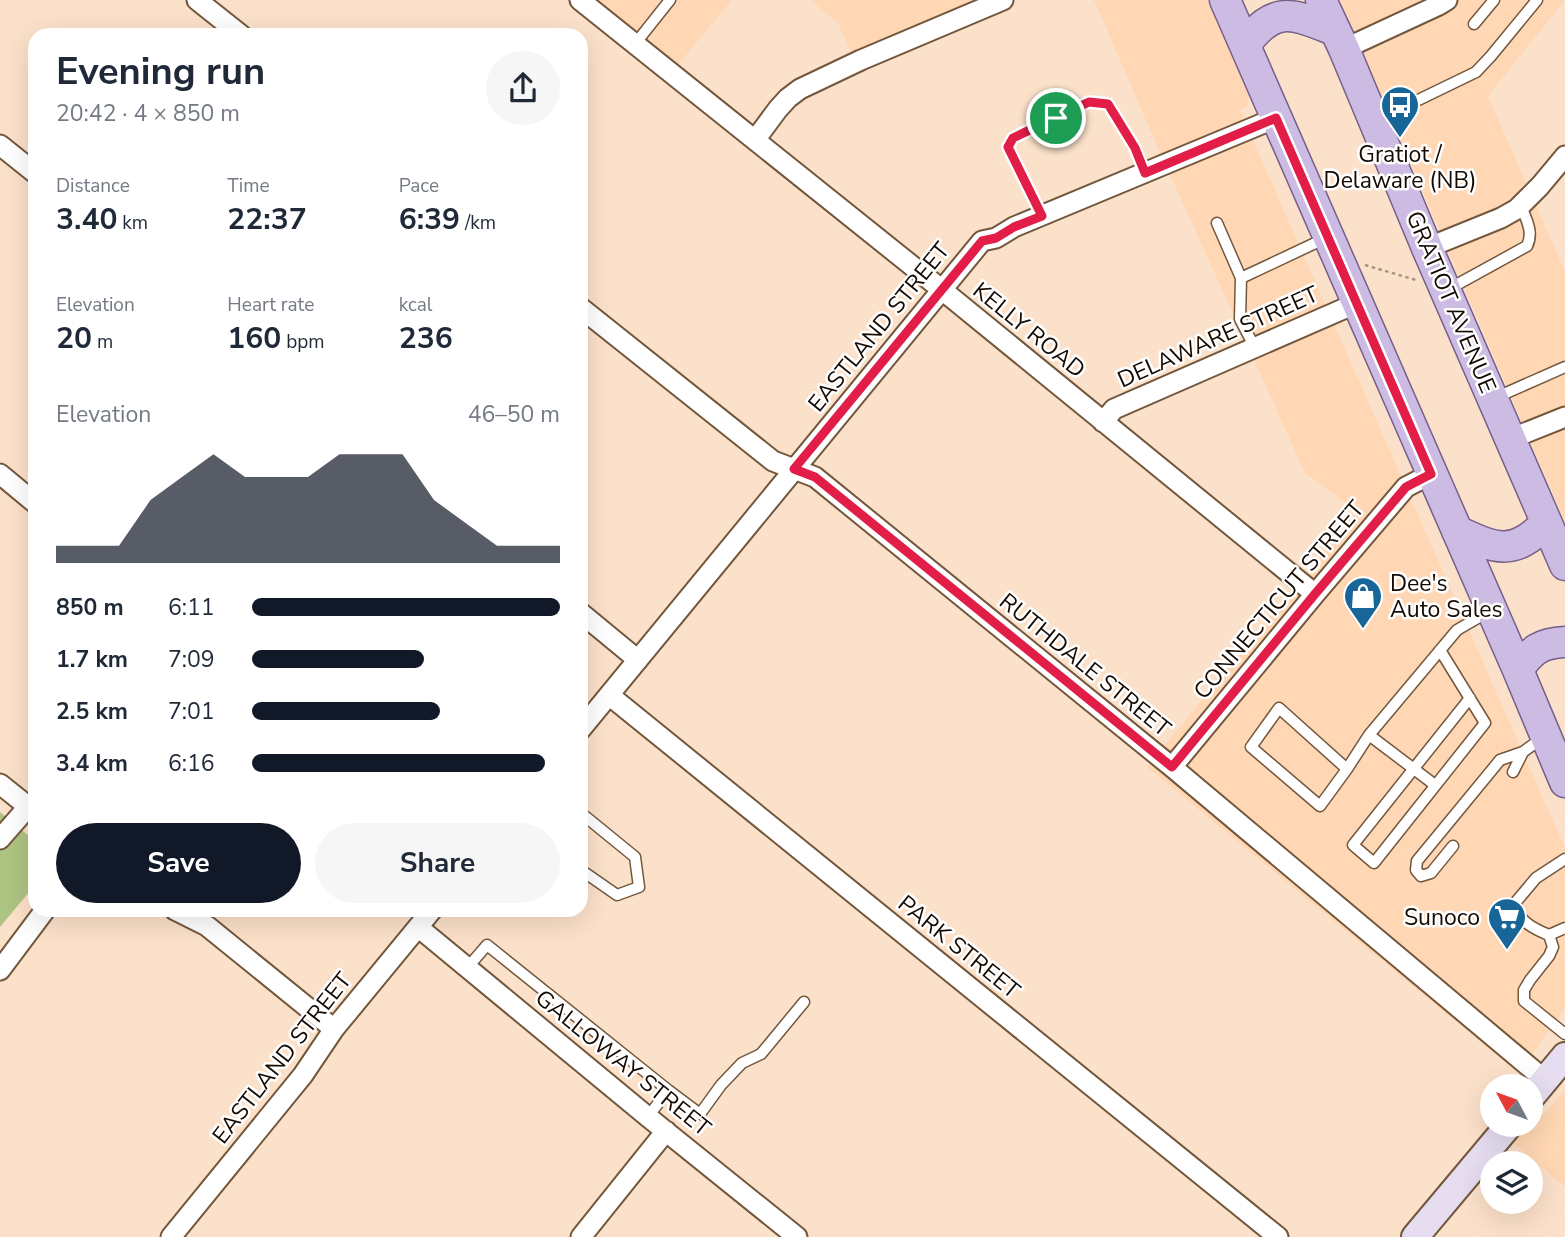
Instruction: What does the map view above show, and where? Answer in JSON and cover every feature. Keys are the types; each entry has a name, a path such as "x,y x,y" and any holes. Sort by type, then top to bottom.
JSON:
{"main road":[{"path":"1225,0 1518,670 1534,744 1565,782"},
{"name":"GRATIOT AVENUE","path":"1321,0 1427,248 1436,286 1493,398 1554,530 1565,565"},
{"path":"1245,45 1265,23 1288,16 1303,18 1339,39"},
{"path":"1457,531 1498,547 1513,546 1554,530"},
{"path":"1518,670 1526,657 1537,649 1550,642 1565,642"},
{"path":"1544,1082 1565,1056"},
{"path":"1415,1237 1498,1138"}],"street":[{"path":"197,0 232,28"},
{"name":"KELLY ROAD","path":"580,0 941,289 1315,594"},
{"path":"1339,39 1422,13 1447,0"},
{"path":"755,140 778,109 800,89 999,1"},
{"name":"EASTLAND STREET","path":"609,695 982,241 996,238 1014,227 1276,118"},
{"path":"0,145 28,167"},
{"path":"1427,248 1501,218 1521,206 1565,156"},
{"name":"DELAWARE STREET","path":"1103,422 1114,409 1357,303"},
{"name":"RUTHDALE STREET","path":"588,314 773,461 815,477 1172,767 1521,1074"},
{"path":"1510,439 1565,417"},
{"path":"0,474 28,497"},
{"name":"CONNECTICUT STREET","path":"1172,767 1406,487 1431,474"},
{"path":"588,620 638,660"},
{"path":"588,720 609,695"},
{"name":"PARK STREET","path":"609,695 1278,1237"},
{"path":"0,784 28,806"},
{"path":"0,839 28,813"},
{"path":"1,965 40,917"},
{"path":"189,917 207,926 334,1029"},
{"name":"EASTLAND STREET","path":"171,1237 303,1075 334,1029 426,917"},
{"name":"GALLOWAY STREET","path":"418,927 797,1237"},
{"path":"581,1237 666,1131"}],"lane":[{"path":"635,44 670,0"},
{"path":"1474,24 1494,0"},
{"path":"1374,121 1476,72 1537,0"},
{"path":"1042,216 1008,147 1013,138 1089,102 1108,104 1135,148 1145,173"},
{"path":"1436,286 1527,246 1531,238 1521,206"},
{"path":"1217,223 1241,278 1240,319 1255,348"},
{"path":"1241,278 1328,237"},
{"path":"1493,398 1565,367"},
{"path":"1347,769 1279,708 1251,747 1320,806 1347,769 1369,735 1457,630 1492,610"},
{"path":"1440,650 1470,698 1485,723 1374,863 1353,845 1470,698"},
{"path":"1369,735 1435,785"},
{"path":"1513,772 1534,744"},
{"path":"1452,846 1431,873 1422,876 1416,870 1418,861 1500,760 1534,744"},
{"path":"588,819 635,857 639,887 617,895 588,875"},
{"path":"1565,859 1536,878 1515,903 1515,910 1531,927 1549,934 1565,928"},
{"path":"1549,934 1553,947 1524,990 1524,1001 1565,1034"},
{"path":"468,967 487,945 700,1114 721,1085 742,1063 761,1054 803,1002"},
{"path":"648,1117 668,1090"}],"path":[{"path":"1362,264 1436,286"}],"shaded area":[{"path":"595,0 732,0 677,66"},
{"path":"810,0 973,0 852,53 837,22"},
{"path":"1094,0 1207,0 1249,97 1247,105 1240,111 1565,848 1565,1009 1518,1073 1147,767 1357,511 1305,473"},
{"path":"1340,0 1565,0 1488,96 1565,272 1565,521"},
{"path":"1565,1089 1565,1187 1543,1168 1543,1151 1523,1151 1511,1141 1515,1138 1544,1138 1544,1113"}],"green space":[{"path":"0,812 28,835 28,893 0,927"}],"place":[{"name":"Gratiot / Delaware (NB)","path":"1400,139"},
{"name":"Dee's Auto Sales","path":"1363,630"},
{"name":"Sunoco","path":"1507,951"}],"route":[{"path":"1089,102 1108,104 1135,148 1145,173 1276,118 1431,474 1406,487 1172,767 815,477 794,469 982,241 996,238 1014,227 1042,216 1008,147 1013,138 1056,118 1089,102"}]}
